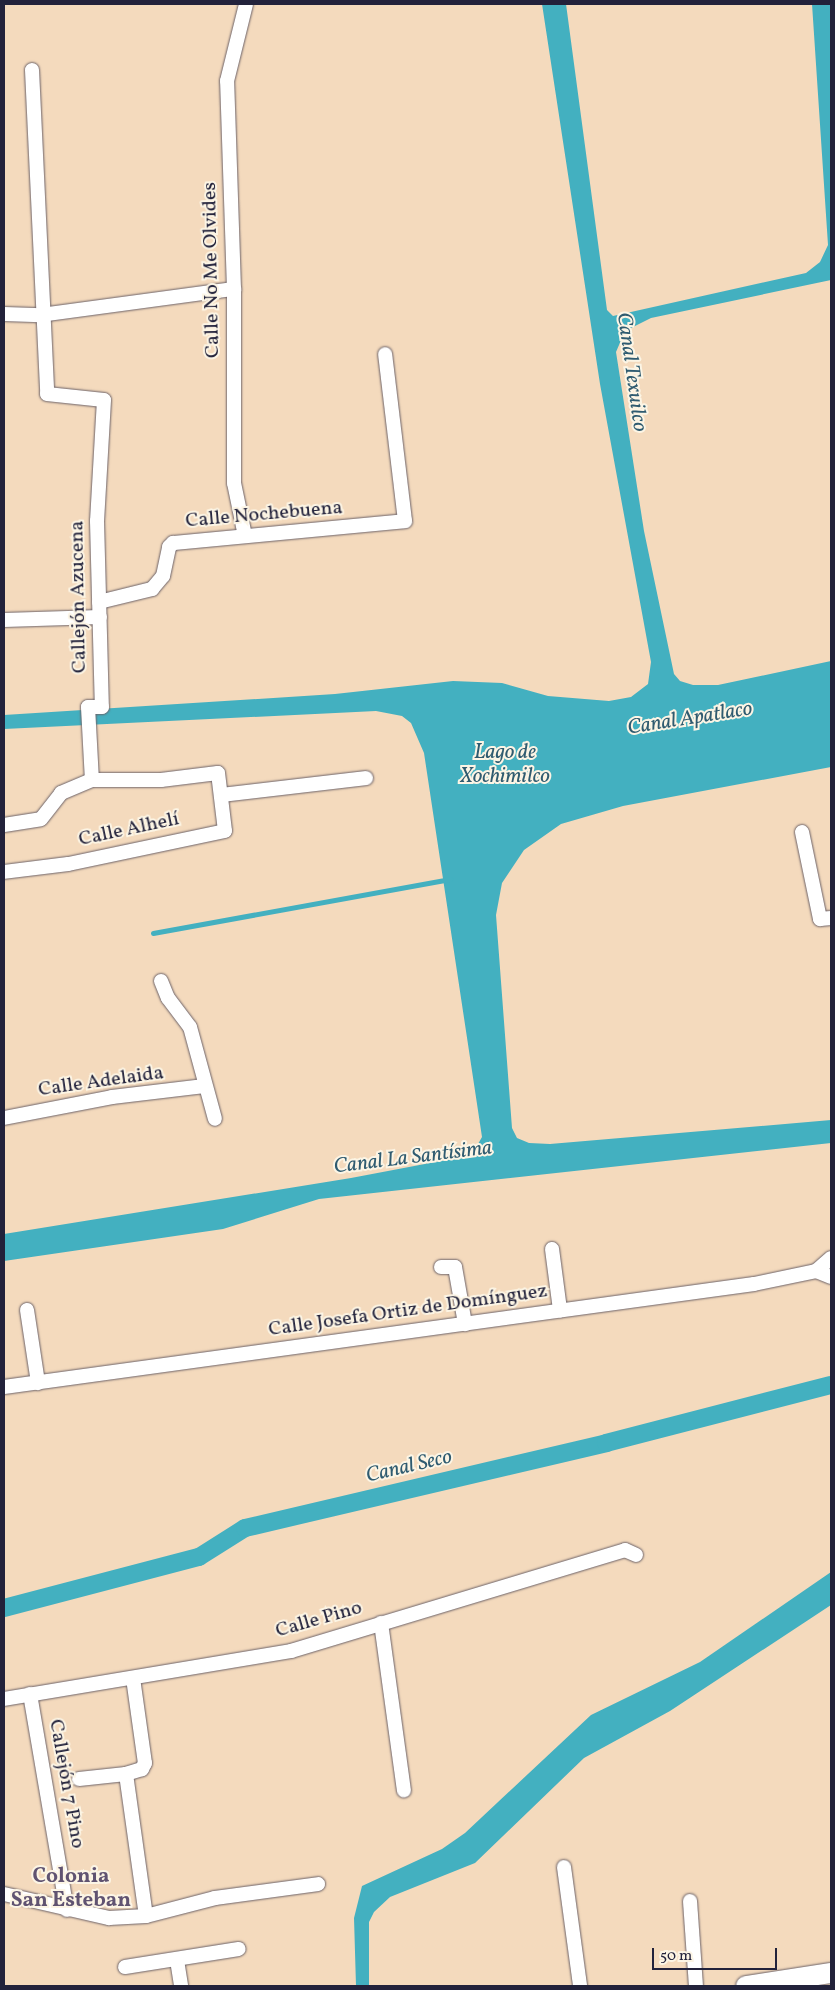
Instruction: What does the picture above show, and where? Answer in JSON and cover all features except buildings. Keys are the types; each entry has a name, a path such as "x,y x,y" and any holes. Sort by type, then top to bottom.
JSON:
{"street":[{"name":"Calle No Me Olvides","path":"245,536 234,483 234,289 227,81 246,4"},
{"path":"32,70 41,315"},
{"path":"4,314 41,315 234,289"},
{"name":"Callejón Azucena","path":"41,315 47,394 104,400 97,522 102,707 88,707 92,780"},
{"name":"Calle Nochebuena","path":"99,602 152,589 163,576 168,547 173,543 405,521 386,354"},
{"path":"4,620 100,617"},
{"path":"4,825 41,819 61,793 92,780 160,780 218,773 222,795 366,778"},
{"name":"Calle Alhelí","path":"4,872 68,864 225,831 222,795"},
{"path":"802,832 820,919 831,918"},
{"path":"161,981 168,998 190,1027 204,1086 215,1119"},
{"name":"Calle Adelaida","path":"4,1118 112,1097 204,1086"},
{"path":"552,1249 560,1310"},
{"path":"831,1258 816,1271 831,1277"},
{"path":"441,1268 455,1267 465,1324"},
{"name":"Calle Josefa Ortiz de Domínguez","path":"4,1387 754,1284 816,1271"},
{"path":"27,1310 38,1382"},
{"name":"Calle Pino","path":"4,1699 291,1652 625,1550 636,1555"},
{"path":"381,1623 404,1790"},
{"path":"79,1779 126,1774 142,1769 145,1763 133,1678"},
{"name":"Callejón 7 Pino","path":"30,1694 67,1910"},
{"path":"126,1774 146,1916"},
{"path":"564,1867 580,1986"},
{"path":"4,1894 67,1910 109,1918 146,1916 214,1898 318,1884"},
{"path":"690,1901 696,1986"},
{"path":"125,1967 177,1960 239,1948"},
{"path":"177,1960 180,1986"},
{"path":"746,1986 831,1973"}],"water":[{"name":"Lago de Xochimilco","path":"542,4 566,4 607,310 613,316 806,273 820,262 828,245 812,4 831,4 831,280 651,318 625,331 616,352 644,531 674,674 680,681 693,685 718,685 831,661 831,767 623,806 561,824 524,850 502,883 496,915 512,1128 517,1138 529,1143 550,1144 831,1120 831,1143 319,1199 223,1229 4,1261 4,1234 351,1178 467,1156 474,1151 482,1137 424,753 411,723 402,716 376,711 4,729 4,715 335,694 453,681 502,683 548,696 609,701 631,697 648,684 651,662 600,384"},
{"path":"831,1572 831,1605 670,1711 584,1758 475,1863 390,1897 374,1912 369,1922 369,1986 356,1986 354,1918 362,1886 442,1849 465,1833 591,1715 700,1662"}],"waterway":[{"path":"153,933 450,879"},
{"name":"Canal Seco","path":"4,1608 199,1557 245,1528 606,1443 831,1385"}],"district":[{"name":"Colonia San Esteban","path":"71,1889"}],"water label":[{"name":"Canal Texuilco","path":"631,372"},
{"name":"Canal Apatlaco","path":"690,719"},
{"name":"Canal La Santísima","path":"413,1158"}]}
